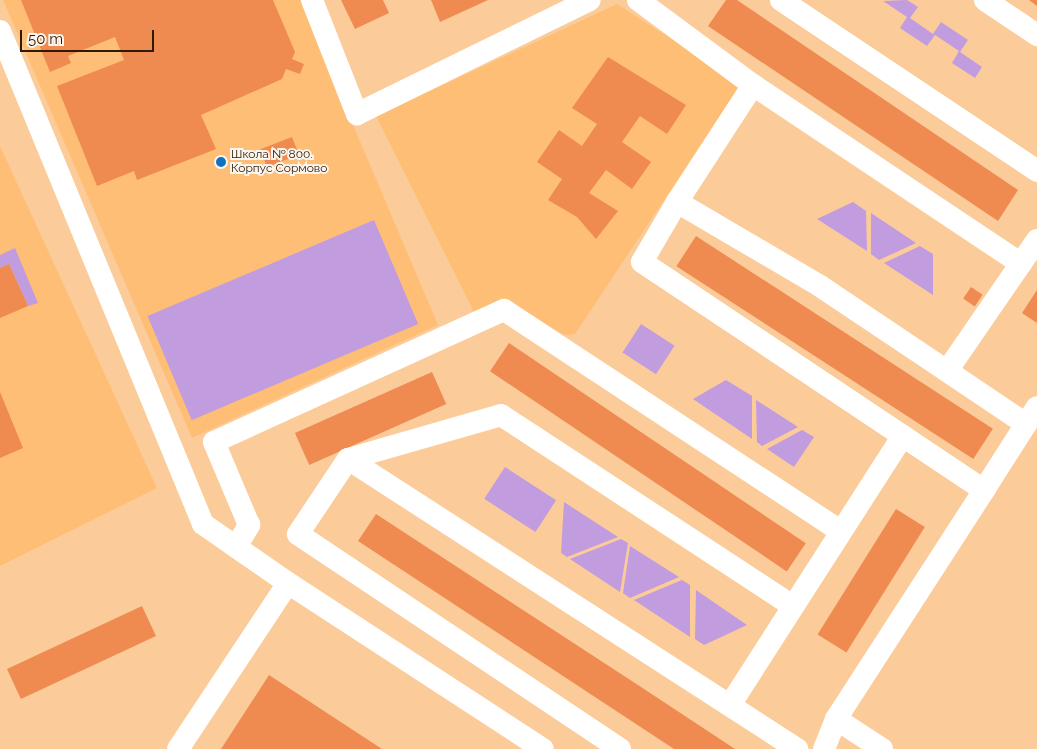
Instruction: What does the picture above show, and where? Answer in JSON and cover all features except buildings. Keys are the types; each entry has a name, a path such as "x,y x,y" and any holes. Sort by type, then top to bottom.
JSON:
{"lane":[{"path":"312,0 357,114 590,0"},
{"path":"638,0 753,85 1021,264"},
{"path":"781,0 1037,170"},
{"path":"984,0 1037,35"},
{"path":"0,31 185,486 203,524 288,584 543,749"},
{"path":"753,85 642,262 984,490"},
{"path":"678,202 820,286 947,371 1032,416 836,719 824,749"},
{"path":"947,371 1037,240"},
{"path":"236,547 249,525 214,442 504,310 840,531"},
{"path":"620,749 298,534 348,459 501,415 793,606"},
{"path":"730,705 840,531 903,436"},
{"path":"348,459 797,749"},
{"path":"178,749 288,584"},
{"path":"836,719 882,749"}],"shaded area":[{"name":"Школа № 800. Корпус Сормово","path":"3,0 300,0 438,325 192,438"},
{"path":"907,0 918,7 910,18 933,34 941,22 968,40 960,52 982,67 975,78 952,63 959,51 935,35 927,46 900,28 907,17 883,1"},
{"path":"617,4 741,84 575,334 564,335 505,299 474,312 376,116"},
{"path":"0,146 157,488 0,566"},
{"path":"853,202 866,211 867,251 817,219"},
{"path":"871,213 916,243 879,260 871,254"},
{"path":"374,220 418,324 192,420 148,316"},
{"path":"920,246 933,254 933,295 884,263"},
{"path":"15,248 38,303 28,306 9,264 0,268 0,255"},
{"path":"641,324 675,346 656,374 622,353"},
{"path":"726,380 752,396 752,439 693,399"},
{"path":"756,400 798,427 762,446 757,442"},
{"path":"802,430 814,437 794,467 767,449"},
{"path":"505,467 556,500 535,532 484,499"},
{"path":"564,502 618,537 567,557 561,553"},
{"path":"621,539 628,543 620,592 570,559"},
{"path":"630,546 679,577 630,598 623,593"},
{"path":"682,580 690,585 690,637 634,600"},
{"path":"696,590 747,625 704,645 695,639"}],"place":[{"name":"Школа № 800. Корпус Сормово","path":"221,162"}]}
